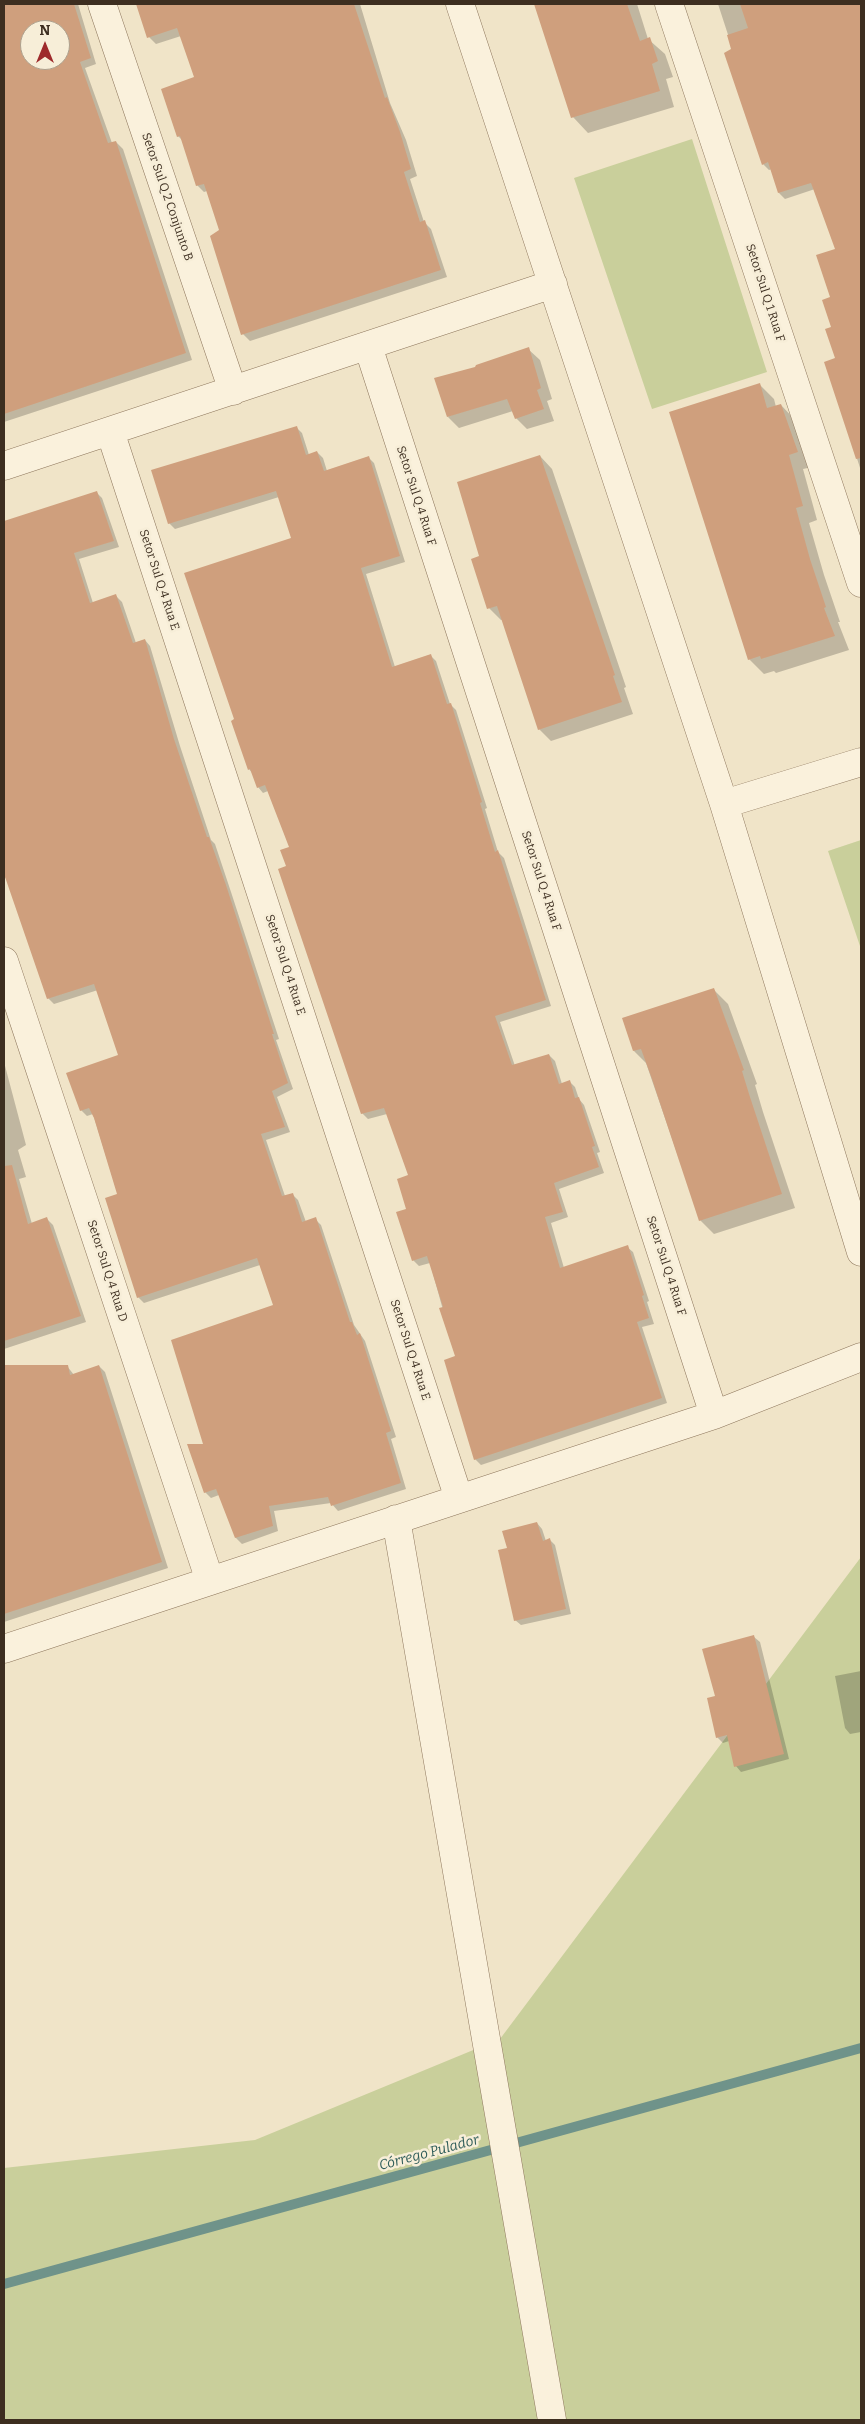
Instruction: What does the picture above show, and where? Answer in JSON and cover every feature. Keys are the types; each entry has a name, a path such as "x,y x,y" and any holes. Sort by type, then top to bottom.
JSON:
{"street":[{"name":"Setor Sul Q 2 Conjunto B","path":"102,4 233,391"},
{"path":"460,4 724,804 861,1252"},
{"name":"Setor Sul Q 1 Rua F","path":"669,4 861,583"},
{"path":"4,466 553,284"},
{"name":"Setor Sul Q 4 Rua F","path":"368,346 714,1416"},
{"name":"Setor Sul Q 4 Rua E","path":"110,431 459,1499"},
{"path":"724,804 861,762"},
{"name":"Setor Sul Q 4 Rua D","path":"4,961 210,1581"},
{"path":"4,1649 714,1416 861,1357"},
{"path":"396,1520 552,2420"}],"green space":[{"path":"692,139 767,372 652,409 574,178"},
{"path":"861,840 861,949 828,851"},
{"path":"861,1557 861,2420 4,2420 4,2168 255,2140 500,2039"}],"building":[{"path":"4,4 74,4 91,58 80,62 108,143 116,141 186,353 4,414"},
{"path":"136,4 354,4 385,98 387,97 400,132 411,169 404,172 420,222 425,220 441,270 241,335 210,236 219,230 204,184 196,186 180,136 177,137 161,89 194,77 177,28 147,38"},
{"path":"534,4 627,4 640,41 650,37 658,61 652,64 660,91 571,118"},
{"path":"740,4 861,4 861,458 856,459 824,362 835,358 825,329 831,327 822,300 830,297 816,255 835,249 811,183 778,193 768,162 762,165 724,53 731,49 727,35 748,28"},
{"path":"529,347 541,388 537,390 544,409 515,419 507,399 447,417 434,378 475,367 476,365"},
{"path":"760,383 767,408 781,404 798,452 789,455 803,506 796,508 826,607 824,608 835,636 761,659 760,656 748,660 669,412"},
{"path":"297,426 306,455 317,451 324,471 369,456 400,556 361,568 392,667 431,654 447,704 451,703 482,802 480,803 495,852 498,850 546,1000 495,1016 512,1065 549,1054 559,1084 570,1080 575,1098 579,1097 595,1146 592,1147 599,1167 554,1183 563,1212 545,1217 560,1268 628,1245 644,1295 642,1296 649,1318 637,1322 662,1398 474,1460 444,1360 455,1356 439,1308 443,1307 427,1256 412,1261 396,1212 406,1209 397,1179 408,1175 384,1108 361,1114 278,869 286,866 280,850 289,847 265,785 257,788 250,769 248,770 231,721 234,719 184,573 291,538 276,491 168,524 151,470"},
{"path":"540,455 615,675 613,676 622,702 538,730 497,606 487,609 471,559 479,556 457,482"},
{"path":"97,491 114,541 74,553 90,603 116,594 133,643 145,639 174,739 207,837 209,837 226,885 288,1083 272,1091 285,1127 261,1134 282,1196 293,1193 302,1222 316,1217 350,1322 352,1322 357,1335 360,1333 391,1431 386,1433 401,1483 331,1506 328,1497 269,1506 273,1526 235,1538 216,1489 204,1493 187,1444 203,1444 171,1340 273,1305 257,1258 137,1298 105,1198 117,1194 94,1118 89,1108 80,1111 66,1073 118,1055 94,984 47,999 4,874 4,521"},
{"path":"714,988 744,1070 742,1071 782,1194 699,1221 641,1049 633,1051 622,1018"},
{"path":"12,1165 28,1224 47,1217 81,1316 4,1341 4,1166"},
{"path":"4,1365 68,1365 70,1375 99,1365 162,1562 4,1614"},
{"path":"537,1522 543,1541 550,1538 566,1609 514,1621 498,1550 507,1548 502,1531"},
{"path":"754,1635 784,1754 734,1767 727,1735 716,1738 707,1698 715,1696 702,1649"}],"waterway":[{"name":"Córrego Pulador","path":"4,2284 861,2048"}]}
